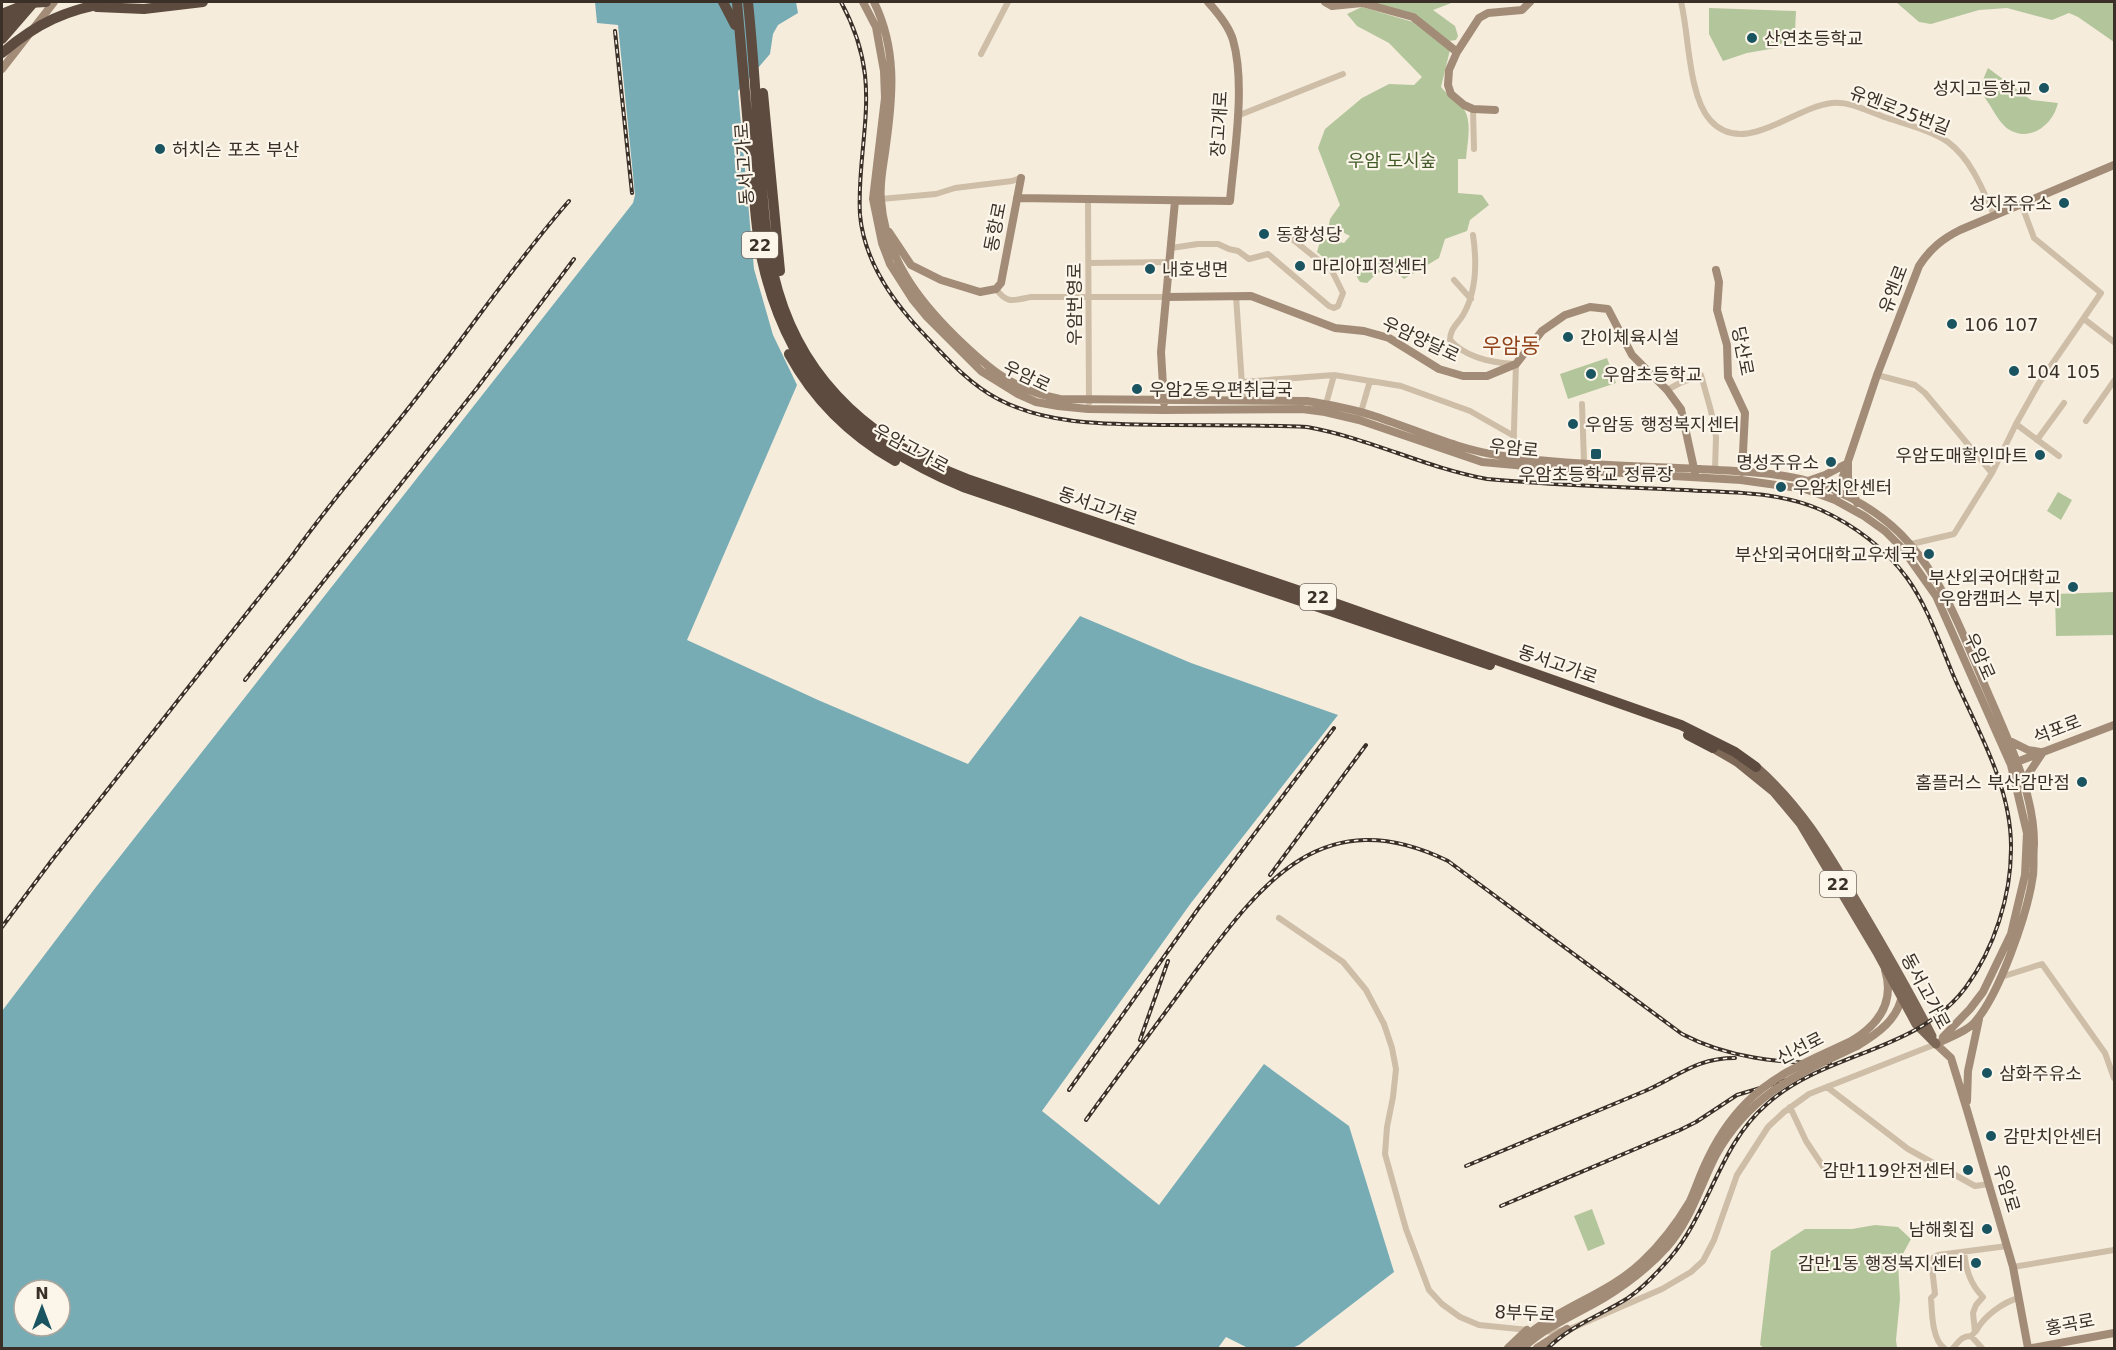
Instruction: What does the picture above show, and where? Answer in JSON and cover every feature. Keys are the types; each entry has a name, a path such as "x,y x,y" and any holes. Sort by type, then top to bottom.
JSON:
{"highway":[{"path":"2,28 24,2"},
{"path":"2,39 34,2"},
{"path":"2,14 29,3 46,2"},
{"path":"2,53 44,22 69,11 113,2"},
{"path":"29,35 46,23 74,9 96,7 144,9 203,2"},
{"name":"우암고가로","path":"723,2 735,22 739,41 755,256 772,317 785,346 812,390 831,412 864,442 927,478 962,491 988,495"},
{"name":"우암고가로","path":"738,2 753,32 759,61 782,284 800,332 822,368 847,399 867,418 896,440 967,479"},
{"name":"동서고가로","path":"738,2 761,258 784,332 796,354 826,396 868,435 931,473 988,495 1660,723 1713,747"},
{"name":"동서고가로","path":"748,2 764,208 768,243 778,290 791,327 819,374 832,390 879,434 912,455 967,479 1306,593 1681,725 1736,752 1756,767"}],"main road":[{"path":"2,14 13,2"},
{"path":"2,69 54,2"},
{"name":"우암로","path":"863,2 876,27 884,71 885,98 873,199 882,243 890,264 901,284 927,317 981,371 1018,394 1036,402 1058,406 1164,405 1302,409 1325,412 1359,420 1482,462 1584,462 1695,473 1805,489 1857,502 1891,525 1943,592 1962,630 2007,739 2014,763 2027,833 2025,875 2011,934 1983,992 1936,1044"},
{"name":"우암로","path":"874,2 889,49 892,83 881,199 891,249 904,275 925,305 986,366 1015,385 1037,395 1089,404"},
{"name":"장고개로","path":"1017,198 1230,201 1238,74 1233,39 1220,16 1208,2"},
{"path":"1325,2 1332,6 1362,3 1413,17 1457,52"},
{"path":"1495,110 1473,109 1451,94 1448,85 1449,70 1457,52 1479,18 1488,14 1522,10 1530,2"},
{"name":"유엔로","path":"1837,497 1877,375 1919,266 1929,251 1942,239 2021,203 2115,165"},
{"name":"동항로","path":"996,290 1001,283 1021,178"},
{"path":"1164,405 1161,352 1175,201"},
{"path":"887,230 911,265 941,280 980,292 996,290"},
{"name":"당산로","path":"1716,270 1719,282 1717,310 1727,345 1728,376 1745,413 1742,472"},
{"name":"우암양달로","path":"1166,297 1251,296 1335,328 1364,331 1389,338 1438,369 1463,376 1487,376 1516,364 1542,331 1565,315 1590,307 1608,309 1632,356 1667,390"},
{"path":"1667,390 1681,409 1695,473"},
{"name":"우암로","path":"1164,405 1244,400 1307,401 1361,412 1461,447 1513,461 1695,473 1715,470 1808,481 1837,497 1906,546 1936,596 2024,785 2034,828 2033,875 2019,932 2001,977 1972,1025 1936,1044"},
{"path":"1808,481 1848,463 1848,478 1857,502"},
{"name":"석포로","path":"2014,763 2113,727"},
{"path":"2007,739 2028,750 2044,752 2029,773 2024,785"},
{"name":"동서고가로","path":"1713,747 1737,762 1774,792 1800,823 1881,958 1916,1024 1936,1044"},
{"name":"동서고가로","path":"1756,767 1788,797 1806,819 1836,866 1936,1044"},
{"name":"신선로","path":"1523,1348 1556,1323 1602,1299 1643,1270 1668,1246 1692,1211 1715,1157 1737,1124 1762,1099 1794,1076 1855,1043 1877,1022 1886,1003 1887,977 1881,958"},
{"name":"신선로","path":"1514,1348 1538,1326 1598,1295 1631,1273 1657,1248 1691,1199 1717,1141 1745,1104 1794,1067 1877,1033 1894,1014 1902,998 1903,982"},
{"path":"1967,1110 1968,1071 1981,1013"},
{"name":"우암로","path":"1936,1044 1951,1059 1967,1110 2013,1267 2030,1348"},
{"path":"1537,1348 1567,1329"},
{"path":"1508,1348 1523,1331"},
{"path":"1523,1331 1525,1340 1523,1348"},
{"name":"홍곡로","path":"2030,1348 2115,1333"}],"street":[{"path":"981,54 1008,2"},
{"name":"유엔로25번길","path":"1682,2 1689,60 1702,108 1716,126 1724,132 1747,135 1759,132 1803,110 1835,102 1866,110 1947,142 1965,160 1976,177 1994,215"},
{"path":"1237,116 1343,74"},
{"path":"1473,109 1474,149"},
{"name":"동항로","path":"881,199 936,194 955,188 1021,178"},
{"name":"우암번영로","path":"1088,198 1089,404"},
{"path":"1906,546 1954,534 1992,473 2016,424 2040,383 2102,292 2034,238 2021,203"},
{"path":"1171,248 1218,244 1235,249 1249,259 1265,254 1271,255 1329,306 1334,308 1338,306 1343,293 1332,271 1281,230"},
{"path":"1473,235 1476,253 1473,291 1462,317 1450,333 1450,340 1456,347 1471,356 1516,364 1513,461"},
{"path":"1089,262 1170,262"},
{"path":"1454,280 1471,299"},
{"path":"996,290 1005,298 1016,302 1031,297 1166,297"},
{"path":"1236,296 1244,400"},
{"path":"2084,319 2115,342"},
{"path":"1242,382 1334,375 1401,386 1470,411 1514,436"},
{"path":"1326,404 1334,375"},
{"path":"1667,390 1701,375 1715,430 1715,470"},
{"path":"1877,375 1915,385 1925,393 1992,473"},
{"path":"1361,412 1370,381"},
{"path":"2086,422 2115,381"},
{"path":"2037,440 2064,403"},
{"path":"1582,404 1584,462"},
{"path":"2016,424 2059,456"},
{"name":"8부두로","path":"1279,918 1343,962 1366,990 1384,1024 1396,1069 1385,1154 1406,1229 1429,1290 1442,1304 1460,1317 1479,1325 1523,1331 1554,1332 1567,1329 1662,1289 1690,1272 1703,1261 1714,1240 1737,1175 1768,1127 1809,1094 1936,1044"},
{"path":"2001,977 2042,964 2104,1053 2115,1078"},
{"path":"1827,1087 1908,1149 1975,1186 1989,1184"},
{"path":"1790,1107 1799,1129 1826,1171"},
{"path":"1944,1348 1939,1345 1931,1308 1930,1298 1935,1294 1931,1259 2007,1246"},
{"path":"2013,1267 2115,1250"},
{"path":"1964,1252 1968,1274 1983,1297 1973,1313 1973,1334 1982,1348"},
{"path":"1954,1348 1960,1339 1973,1334 1990,1315 2007,1302 2019,1298"}],"green space":[{"path":"1370,2 1454,2 1433,10 1455,26 1458,36 1456,40 1449,41 1427,24"},
{"path":"1896,2 2114,2 2114,42 2069,13 2052,20 2007,8 1979,10 1931,24 1919,22"},
{"name":"우암 도시숲","path":"1362,7 1413,22 1450,50 1441,87 1465,111 1469,128 1466,159 1458,159 1458,193 1482,195 1489,205 1470,220 1467,231 1445,239 1439,258 1404,279 1392,269 1377,273 1367,283 1360,282 1346,259 1331,264 1317,252 1321,238 1344,243 1350,236 1329,225 1330,219 1340,205 1318,148 1325,129 1362,98 1389,84 1414,85 1422,77 1389,43 1357,26 1347,14"},
{"path":"1709,8 1796,11 1795,32 1776,48 1747,53 1723,61 1709,34"},
{"path":"1988,68 2031,100 2058,103 2046,125 2032,133 2024,134 2008,129 1983,93 1983,82"},
{"path":"1607,358 1616,383 1568,399 1560,374"},
{"path":"2058,492 2072,500 2061,520 2047,511"},
{"path":"2114,592 2114,635 2056,636 2055,594"},
{"path":"1592,1209 1605,1244 1588,1251 1574,1216"},
{"path":"1875,1225 1898,1227 1911,1239 1898,1263 1900,1299 1897,1348 1764,1348 1760,1345 1771,1251 1805,1229 1852,1229"}],"water":[{"path":"595,2 796,2 798,13 778,25 773,34 770,54 738,91 754,269 773,335 797,385 687,640 818,700 968,764 1080,616 1191,663 1338,715 1191,903 1042,1111 1159,1205 1264,1064 1349,1126 1394,1272 1299,1345 1292,1348 1248,1348 1226,1337 1218,1348 2,1348 2,1011 96,887 633,203 635,195 618,25 597,23"}],"railway":[{"path":"841,2 856,37 865,75 866,110 860,180 860,215 873,263 889,292 909,318 966,377 998,399 1038,414 1080,422 1307,427 1353,438 1442,468 1487,479 1737,493 1789,499 1821,510 1857,530 1899,567 1921,601 1992,760 2000,782 2010,826 2008,885 1999,921 1985,956 1966,987 1946,1009 1923,1026 1816,1073 1790,1086 1767,1104 1737,1139 1684,1240 1665,1264 1628,1298 1576,1327 1548,1348"},
{"path":"615,31 632,193"},
{"path":"2,927 52,860 414,401 515,267 569,201"},
{"path":"245,680 477,388 574,259"},
{"path":"1069,1090 1198,909 1334,728"},
{"path":"1270,875 1366,745"},
{"path":"1086,1120 1215,946 1267,885 1296,862 1328,847 1363,840 1403,844 1448,861 1682,1034 1717,1049 1754,1058 1830,1063"},
{"path":"1140,1040 1168,961"},
{"path":"1466,1166 1645,1091 1698,1064 1735,1058"},
{"path":"1501,1206 1680,1130 1737,1095 1800,1076"}],"place":[{"name":"산연초등학교","path":"1752,38"},
{"name":"성지고등학교","path":"2044,88"},
{"name":"허치슨 포츠 부산","path":"160,149"},
{"name":"성지주유소","path":"2064,203"},
{"name":"동항성당","path":"1264,234"},
{"name":"마리아피정센터","path":"1300,266"},
{"name":"내호냉면","path":"1150,269"},
{"name":"106 107","path":"1952,324"},
{"name":"간이체육시설","path":"1568,337"},
{"name":"104 105","path":"2014,371"},
{"name":"우암초등학교","path":"1591,374"},
{"name":"우암2동우편취급국","path":"1137,389"},
{"name":"우암동 행정복지센터","path":"1573,424"},
{"name":"우암초등학교 정류장","path":"1596,454"},
{"name":"우암도매할인마트","path":"2040,455"},
{"name":"명성주유소","path":"1831,462"},
{"name":"우암치안센터","path":"1781,487"},
{"name":"부산외국어대학교우체국","path":"1929,554"},
{"name":"부산외국어대학교 우암캠퍼스 부지","path":"2073,587"},
{"name":"홈플러스 부산감만점","path":"2082,782"},
{"name":"삼화주유소","path":"1987,1073"},
{"name":"감만치안센터","path":"1991,1136"},
{"name":"감만119안전센터","path":"1968,1170"},
{"name":"남해횟집","path":"1987,1229"},
{"name":"감만1동 행정복지센터","path":"1976,1263"}],"district":[{"name":"우암동","path":"1511,346"}]}
